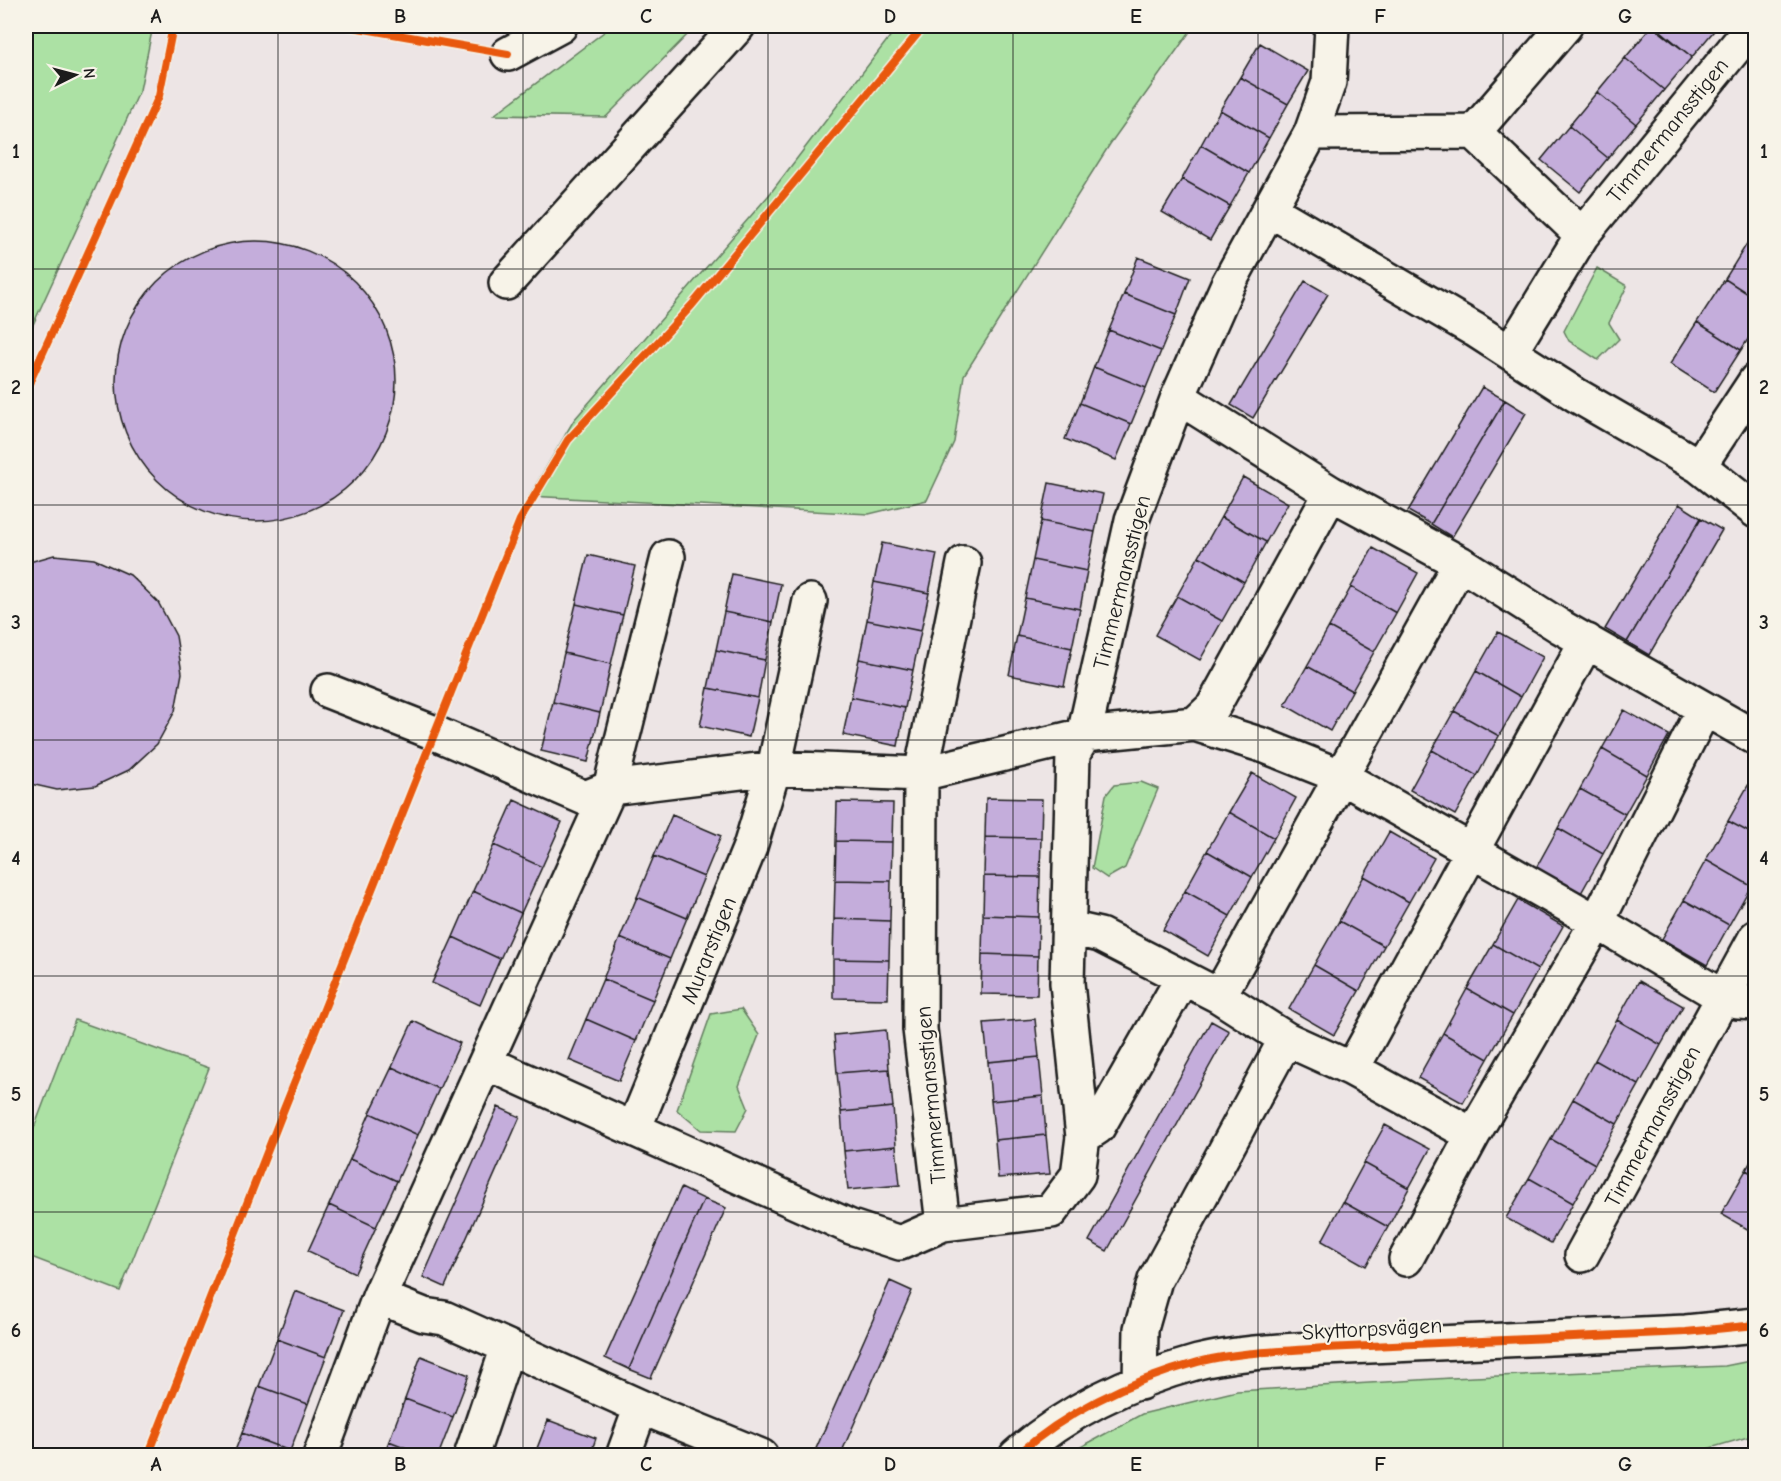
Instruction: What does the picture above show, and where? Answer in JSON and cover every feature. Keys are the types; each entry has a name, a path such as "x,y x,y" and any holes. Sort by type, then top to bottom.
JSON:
{"street":[{"path":"507,54 560,26"},
{"path":"506,283 738,26"},
{"name":"Timmermansstigen","path":"964,563 921,774 920,1029 943,1224 1051,1211 1078,1175 1083,1137 1067,983 1074,754 1084,735 1132,520 1178,397 1228,284 1311,133 1329,82 1332,26"},
{"path":"1474,132 1565,26"},
{"name":"Timmermansstigen","path":"1511,351 1582,235 1753,26"},
{"path":"1311,133 1474,132 1582,235"},
{"path":"1270,210 1511,351 1576,395 1700,466 1755,511"},
{"path":"1700,466 1755,380"},
{"path":"1178,397 1331,493 1460,563 1587,641 1755,738"},
{"path":"1195,724 1213,707 1331,493"},
{"path":"320,1455 379,1297 610,788 668,557"},
{"path":"1219,996 1460,563"},
{"name":"Murarstigen","path":"634,1129 750,847 774,768 810,601"},
{"path":"1352,1069 1469,852 1587,641"},
{"path":"328,691 435,733 585,798 610,788 774,768 921,774 1084,735 1195,724 1265,746 1340,776 1469,852 1598,922 1722,997 1738,1002 1755,1003"},
{"path":"1406,1259 1473,1136 1598,922 1704,709"},
{"path":"1069,928 1101,935 1182,979 1219,996 1286,1039 1352,1069 1473,1136"},
{"name":"Timmermansstigen","path":"1582,1256 1755,937"},
{"path":"1083,1137 1098,1127 1182,979"},
{"path":"1140,1383 1141,1329 1155,1280 1286,1039"},
{"path":"487,1063 851,1227 900,1243 943,1224"},
{"path":"379,1297 424,1315 444,1318 641,1407 760,1455"},
{"name":"Skyttorpsvägen","path":"1016,1455 1046,1431 1091,1403 1198,1362 1270,1352 1686,1332 1755,1325"},
{"path":"471,1455 508,1347"},
{"path":"622,1455 641,1407"}],"path":[{"path":"347,26 507,54"}],"green space":[{"path":"26,26 153,26 140,90 26,340"},
{"path":"612,26 696,26 606,117 494,115"},
{"path":"898,26 1194,26 1110,144 964,375 954,442 927,500 869,514 529,496 574,420 769,195"},
{"path":"1597,268 1627,286 1609,323 1619,339 1598,360 1569,341 1564,331"},
{"path":"1141,782 1158,789 1125,868 1107,878 1092,868 1106,795 1114,785"},
{"path":"741,1009 759,1035 739,1086 748,1108 736,1131 701,1130 677,1110 711,1014"},
{"path":"75,1020 209,1068 120,1291 26,1255 26,1149"},
{"path":"1755,1360 1755,1435 1686,1455 1066,1455 1142,1414 1237,1391 1451,1378 1725,1366"}],"building":[{"path":"1652,26 1692,57 1664,90 1625,58"},
{"path":"1655,26 1718,26 1692,57"},
{"path":"1260,43 1308,71 1288,104 1240,77"},
{"path":"1625,58 1664,90 1636,124 1597,92"},
{"path":"1240,77 1288,104 1269,138 1220,110"},
{"path":"1597,92 1636,124 1608,158 1569,126"},
{"path":"1220,110 1269,138 1249,173 1201,145"},
{"path":"1569,126 1608,158 1580,192 1541,160"},
{"path":"1201,145 1249,173 1230,206 1182,179"},
{"path":"1182,179 1230,206 1210,240 1162,212"},
{"path":"1751,237 1756,240 1756,299 1725,279"},
{"path":"256,241 283,244 310,252 334,265 355,282 380,315 385,327 393,354 396,381 393,408 385,435 372,459 355,480 322,505 310,510 283,518 256,521 229,518 202,510 178,497 157,480 132,447 127,435 119,408 116,381 119,354 127,327 140,303 157,282 190,257 202,252 229,244"},
{"path":"1138,257 1190,278 1176,315 1124,294"},
{"path":"1725,279 1756,299 1756,327 1741,350 1697,322"},
{"path":"1305,281 1328,294 1253,418 1231,405"},
{"path":"1124,294 1176,315 1161,351 1109,330"},
{"path":"1697,322 1741,350 1714,392 1670,364"},
{"path":"1109,330 1161,351 1146,388 1094,367"},
{"path":"1094,367 1146,388 1131,424 1080,403"},
{"path":"1482,387 1505,400 1431,524 1408,511"},
{"path":"1505,400 1526,413 1452,537 1431,524"},
{"path":"1080,403 1131,424 1116,460 1065,439"},
{"path":"1243,477 1288,503 1266,542 1221,517"},
{"path":"1049,483 1103,494 1095,532 1041,521"},
{"path":"1679,504 1701,518 1627,642 1605,629"},
{"path":"1221,517 1266,542 1244,582 1199,556"},
{"path":"1701,518 1722,530 1649,655 1627,642"},
{"path":"1041,521 1095,532 1087,571 1033,560"},
{"path":"882,543 937,554 929,593 874,582"},
{"path":"1373,548 1418,573 1396,613 1351,587"},
{"path":"54,555 94,559 130,575 158,602 176,636 182,673 175,711 157,744 129,770 95,786 57,790 26,783 26,563"},
{"path":"588,555 635,566 623,615 576,604"},
{"path":"1199,556 1244,582 1222,621 1177,596"},
{"path":"1033,560 1087,571 1080,609 1025,598"},
{"path":"732,574 781,584 773,622 724,612"},
{"path":"874,582 929,593 921,631 867,620"},
{"path":"1351,587 1396,613 1374,652 1329,627"},
{"path":"1177,596 1222,621 1200,660 1155,635"},
{"path":"1025,598 1080,609 1072,648 1017,636"},
{"path":"576,604 623,615 611,664 564,653"},
{"path":"724,612 773,622 765,660 716,650"},
{"path":"867,620 921,631 913,670 859,659"},
{"path":"1329,627 1374,652 1352,691 1307,666"},
{"path":"1498,632 1543,657 1521,697 1476,671"},
{"path":"1017,636 1072,648 1064,686 1009,675"},
{"path":"716,650 765,660 758,698 708,688"},
{"path":"564,653 611,664 600,713 553,702"},
{"path":"859,659 913,670 905,708 851,697"},
{"path":"1307,666 1352,691 1330,731 1285,705"},
{"path":"1476,671 1521,697 1499,736 1454,711"},
{"path":"708,688 758,698 749,737 700,726"},
{"path":"851,697 905,708 898,746 843,735"},
{"path":"553,702 600,713 588,762 541,751"},
{"path":"1624,710 1669,735 1647,775 1602,749"},
{"path":"1454,711 1499,736 1477,776 1432,750"},
{"path":"1602,749 1647,775 1625,814 1580,789"},
{"path":"1432,750 1477,776 1455,815 1410,790"},
{"path":"1252,773 1296,798 1274,838 1229,812"},
{"path":"1750,782 1756,785 1756,836 1728,821"},
{"path":"1580,789 1625,814 1603,854 1558,828"},
{"path":"986,798 1042,799 1041,838 985,837"},
{"path":"514,800 562,822 542,867 494,845"},
{"path":"837,802 893,803 892,842 836,841"},
{"path":"1229,812 1274,838 1252,877 1207,851"},
{"path":"672,815 721,836 704,877 654,856"},
{"path":"1728,821 1756,836 1756,878 1751,886 1706,860"},
{"path":"1558,828 1603,854 1581,893 1536,868"},
{"path":"1389,832 1434,858 1409,902 1364,876"},
{"path":"985,837 1041,838 1040,877 984,876"},
{"path":"836,841 892,842 891,881 835,880"},
{"path":"494,845 542,867 521,913 473,891"},
{"path":"1207,851 1252,877 1230,916 1185,891"},
{"path":"654,856 704,877 687,918 637,897"},
{"path":"1706,860 1751,886 1729,925 1684,900"},
{"path":"984,876 1040,877 1039,917 983,915"},
{"path":"1364,876 1409,902 1384,946 1339,921"},
{"path":"835,880 891,881 890,921 834,919"},
{"path":"473,891 521,913 500,959 453,937"},
{"path":"1185,891 1230,916 1208,956 1163,930"},
{"path":"637,897 687,918 670,959 620,938"},
{"path":"1518,900 1563,926 1538,970 1493,944"},
{"path":"1684,900 1729,925 1707,965 1662,939"},
{"path":"983,915 1039,917 1038,956 982,954"},
{"path":"834,919 890,921 889,960 833,959"},
{"path":"1339,921 1384,946 1359,991 1314,965"},
{"path":"453,937 500,959 480,1005 432,983"},
{"path":"620,938 670,959 653,1000 603,979"},
{"path":"1493,944 1538,970 1513,1015 1467,989"},
{"path":"982,954 1038,956 1037,995 981,994"},
{"path":"833,959 889,960 888,999 833,998"},
{"path":"1314,965 1359,991 1334,1035 1289,1009"},
{"path":"603,979 653,1000 636,1041 586,1019"},
{"path":"1639,981 1683,1006 1661,1045 1617,1020"},
{"path":"1467,989 1513,1015 1488,1059 1443,1033"},
{"path":"586,1019 636,1041 619,1081 569,1060"},
{"path":"1035,1019 1039,1057 988,1062 984,1023"},
{"path":"1617,1020 1661,1045 1639,1085 1595,1060"},
{"path":"413,1021 460,1043 439,1089 392,1067"},
{"path":"1211,1021 1229,1031 1107,1251 1089,1241"},
{"path":"886,1030 889,1069 837,1073 834,1035"},
{"path":"1443,1033 1488,1059 1463,1103 1418,1078"},
{"path":"1039,1057 1043,1096 991,1101 988,1062"},
{"path":"1595,1060 1639,1085 1617,1124 1573,1099"},
{"path":"392,1067 439,1089 418,1135 370,1113"},
{"path":"889,1069 893,1107 841,1112 837,1073"},
{"path":"1043,1096 1046,1135 995,1140 991,1101"},
{"path":"1573,1099 1617,1124 1595,1164 1551,1139"},
{"path":"498,1107 520,1117 445,1287 423,1277"},
{"path":"893,1107 896,1146 844,1151 841,1112"},
{"path":"370,1113 418,1135 397,1181 350,1159"},
{"path":"1385,1125 1430,1149 1409,1188 1364,1163"},
{"path":"1046,1135 1050,1174 998,1178 995,1140"},
{"path":"1551,1139 1595,1164 1573,1203 1529,1178"},
{"path":"896,1146 900,1185 848,1190 844,1151"},
{"path":"1756,1152 1756,1176 1746,1170"},
{"path":"350,1159 397,1181 376,1227 329,1205"},
{"path":"1364,1163 1409,1188 1388,1227 1343,1202"},
{"path":"1746,1170 1756,1176 1756,1234 1721,1214"},
{"path":"1529,1178 1573,1203 1551,1243 1506,1218"},
{"path":"681,1188 704,1199 629,1369 605,1358"},
{"path":"704,1199 726,1208 651,1378 629,1369"},
{"path":"1343,1202 1388,1227 1366,1266 1322,1241"},
{"path":"329,1205 376,1227 355,1273 308,1251"},
{"path":"890,1281 912,1291 840,1456 825,1456 815,1451"},
{"path":"295,1291 344,1310 326,1357 277,1339"},
{"path":"277,1339 326,1357 308,1404 259,1386"},
{"path":"421,1356 469,1375 453,1417 405,1399"},
{"path":"259,1386 308,1404 290,1451 242,1433"},
{"path":"405,1399 453,1417 438,1456 427,1456 389,1441"},
{"path":"548,1420 596,1438 590,1456 534,1456"},
{"path":"242,1433 290,1451 289,1456 233,1456"},
{"path":"389,1441 427,1456 383,1456"}],"cycle path":[{"path":"26,390 159,96 173,26"},
{"path":"347,26 508,54"},
{"path":"148,1456 520,520 568,440 692,305 924,26"},
{"path":"1016,1456 1057,1425 1101,1399 1173,1369 1229,1356 1325,1348 1686,1332 1756,1325"}]}
